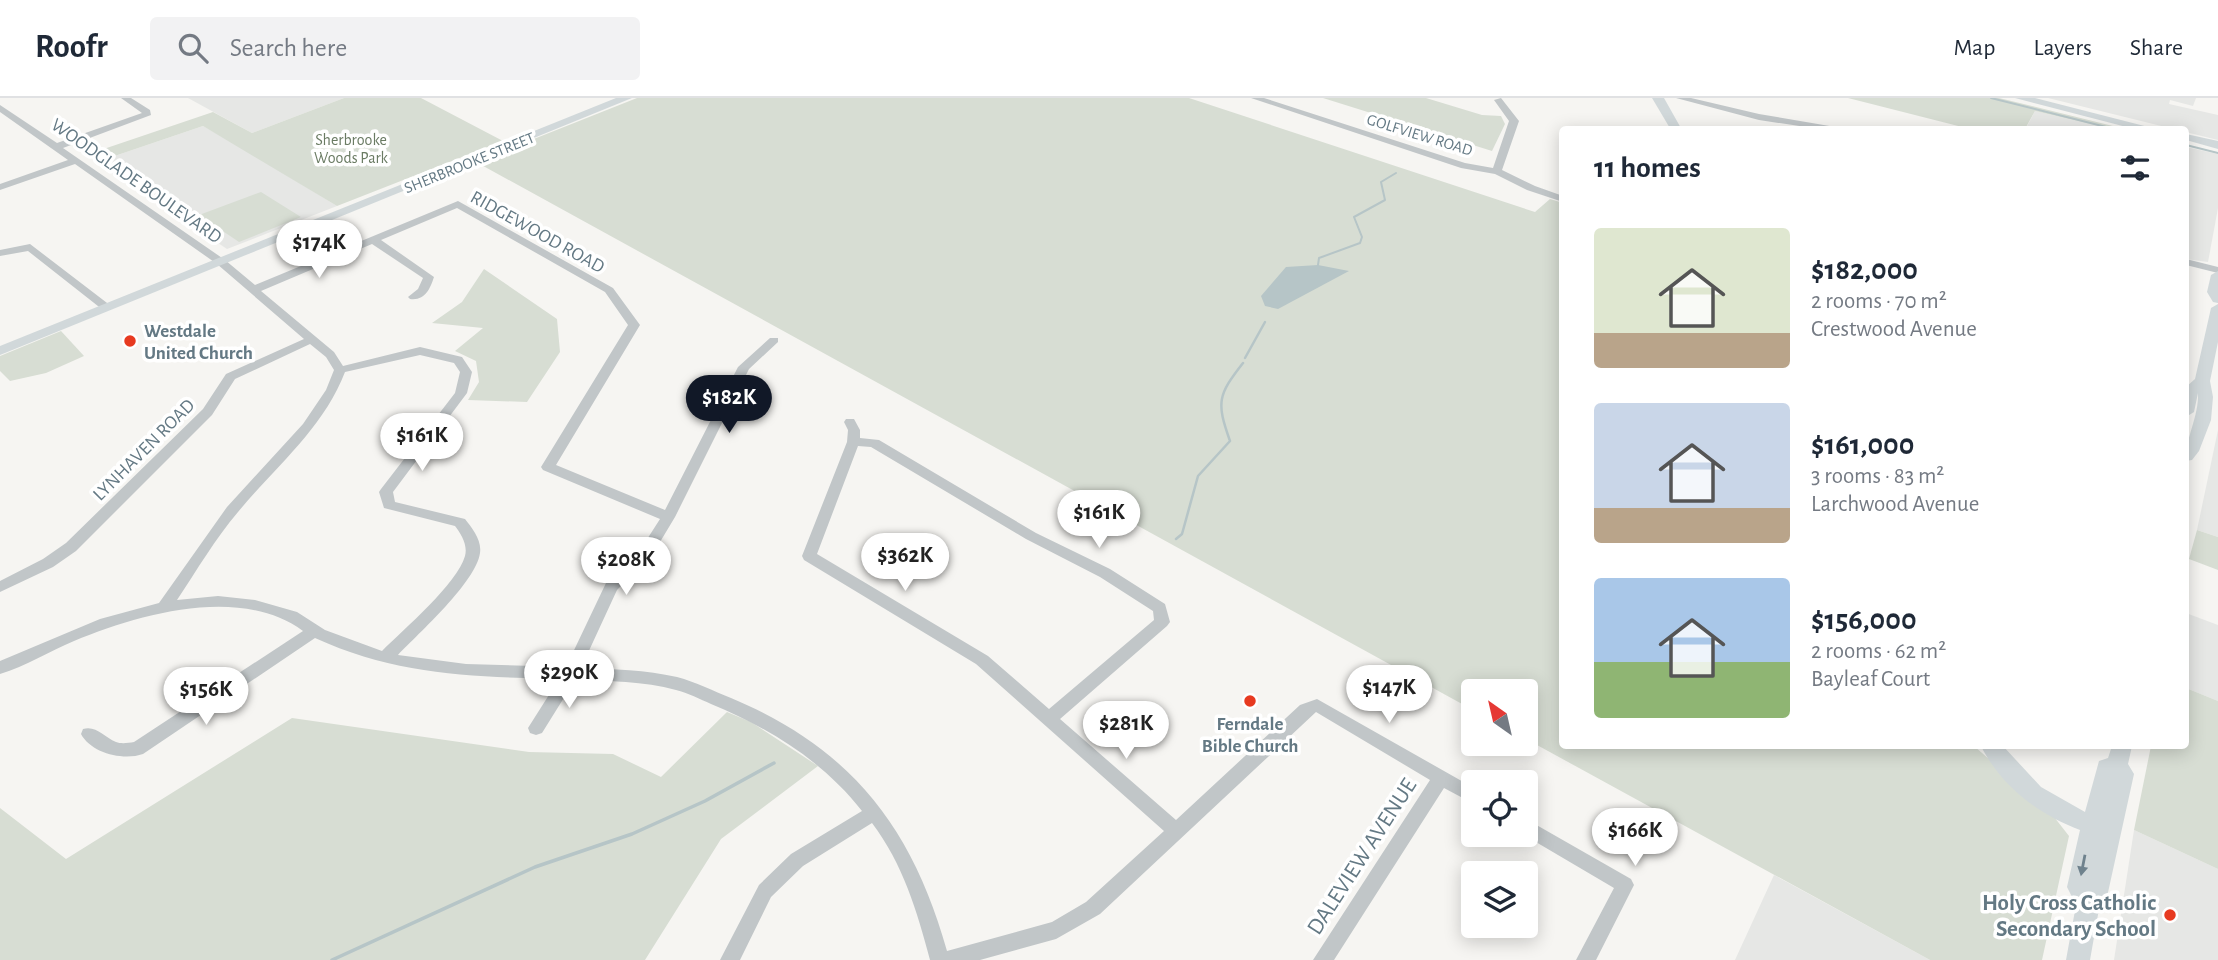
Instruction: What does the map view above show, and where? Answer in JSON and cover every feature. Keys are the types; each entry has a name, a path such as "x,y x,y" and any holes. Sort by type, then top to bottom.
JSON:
{"main road":[{"name":"SHERBROOKE STREET","path":"0,351 626,98"},
{"path":"1658,98 1675,126"},
{"path":"2021,98 2136,126"},
{"path":"2122,123 2129,126"},
{"path":"2189,140 2218,147"},
{"path":"2218,273 2214,292 2218,299"},
{"path":"2189,453 2194,448 2208,395 2202,381 2218,308"},
{"path":"2189,396 2190,391 2202,381"},
{"path":"1997,753 2014,779 2037,798 2068,816 2101,828"},
{"path":"2078,960 2088,904 2096,897 2101,828 2123,774 2120,755"}],"street":[{"path":"0,101 10,98"},
{"path":"56,147 146,115 147,112 125,98"},
{"name":"GOLFVIEW ROAD","path":"1255,98 1464,166 1497,171 1531,188 1559,198"},
{"path":"1680,98 1759,117 1821,126"},
{"path":"1496,99 1514,121 1497,171"},
{"name":"WOODGLADE BOULEVARD","path":"0,108 221,262 330,355 340,370"},
{"path":"0,187 75,161"},
{"name":"RIDGEWOOD ROAD","path":"253,290 458,204 609,290 634,324 548,467 668,517"},
{"path":"373,240 429,277 423,290 414,297"},
{"path":"0,253 30,247 107,308"},
{"path":"2189,263 2218,273"},
{"name":"LYNHAVEN ROAD","path":"1,586 48,564 71,547 208,412 230,377 310,340"},
{"path":"536,727 571,673 611,587 649,548 668,517 744,367 774,340"},
{"path":"164,607 233,509 320,412 334,388 340,370 420,351 458,360 466,372 461,393 386,492 389,505 460,522 471,539 472,556 460,578 385,658"},
{"path":"850,422 855,430 853,442 809,556 982,660 1178,832"},
{"path":"853,442 874,443 1031,536 1105,573 1160,608 1162,622 1050,718"},
{"path":"0,668 105,624 164,607 223,602 261,607 294,617 315,631 385,658 437,667 571,673 671,682 760,715 819,754 874,813 900,852 917,886 940,960"},
{"path":"89,734 116,750 137,749 315,631"},
{"path":"948,960 1056,930 1093,908 1178,832 1306,710 1317,705 1461,790"},
{"name":"DALEVIEW AVENUE","path":"1323,960 1441,778"},
{"path":"730,960 765,891 797,860 874,813"},
{"path":"1538,834 1625,884 1586,960"}],"shaded area":[{"path":"188,98 344,98 252,133"},
{"path":"2048,98 2196,98 2193,106 2170,100 2169,104 2218,115 2218,140 2189,133 2189,126 2161,126"},
{"path":"2035,111 2099,126 2027,126"},
{"path":"203,126 337,206 227,249 97,162"},
{"path":"2189,148 2218,154 2218,208 2208,262 2189,259"},
{"path":"1318,265 1349,271 1278,309 1265,306 1261,296 1286,267"},
{"path":"2218,430 2218,537 2197,530"},
{"path":"2189,614 2218,625 2218,701 2189,689"},
{"name":"Holy Cross Catholic Secondary School","path":"2134,830 2218,869 2218,960 2114,960"},
{"path":"1774,875 1930,960 1735,960"}],"green space":[{"name":"Sherbrooke Woods Park","path":"344,98 421,98 503,141 337,206 203,126 97,162 86,155 213,112 252,133"},
{"path":"637,98 1189,98 1535,212 1550,199 1559,202 1559,749 1977,749 2051,813 2069,836 2042,960 1930,960 1538,746 1538,679 1461,679 1461,703 476,162"},
{"path":"1323,98 1426,98 1482,115 1501,116 1505,124 1492,151"},
{"path":"1848,98 1999,98 2113,126 2099,126 2035,111 2027,126 1958,126"},
{"path":"261,192 301,217 239,242 199,215"},
{"path":"484,269 557,319 560,352 527,402 468,400 479,382 476,361 455,351 483,328 432,323 462,302"},
{"path":"61,331 84,356 46,373 10,381 0,371 0,356"},
{"path":"2197,530 2218,537 2218,570 2189,559"},
{"path":"2189,689 2218,701 2218,869 2134,830 2150,749 2189,749"},
{"path":"727,712 751,722 818,766 721,839 645,960 0,960 0,808 66,859 292,718 529,752 613,754 661,777"}],"waterway":[{"path":"1991,98 2102,126"},
{"path":"2189,146 2218,153"},
{"path":"1318,265 1319,258 1360,243 1362,237 1354,217 1385,200 1381,182 1396,173"},
{"path":"1245,358 1265,322"},
{"path":"1176,539 1182,534 1198,476 1230,441 1221,408 1222,399 1228,383 1243,363"},
{"path":"332,960 535,867 632,834 705,801 774,763"}],"place":[{"name":"Westdale United Church","path":"130,341"},
{"name":"Ferndale Bible Church","path":"1250,701"},
{"name":"Holy Cross Catholic Secondary School","path":"2170,915"}]}
